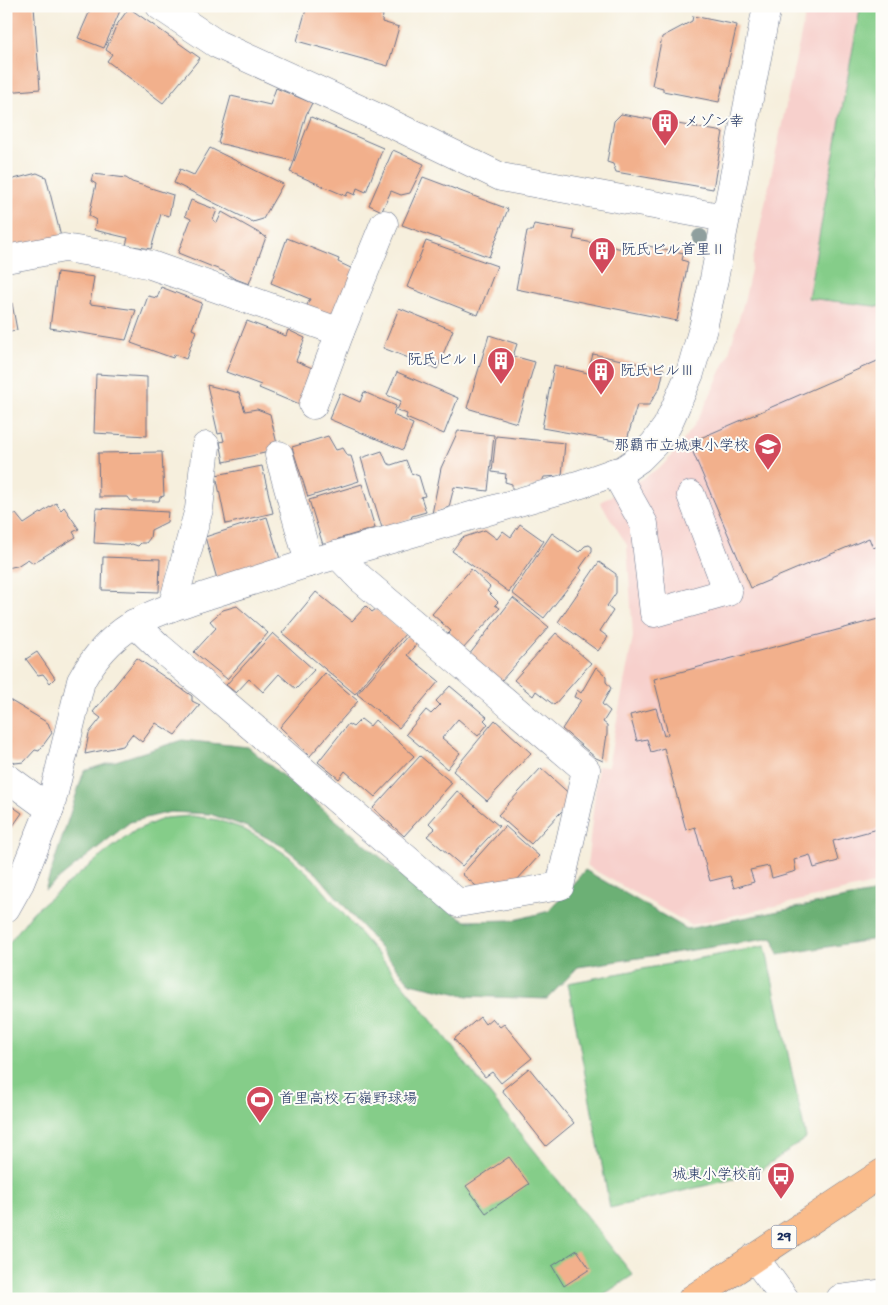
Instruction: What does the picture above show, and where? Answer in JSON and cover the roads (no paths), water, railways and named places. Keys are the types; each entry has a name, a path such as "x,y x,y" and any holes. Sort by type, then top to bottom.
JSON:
{"main road":[{"name":"29","path":"692,1299 882,1173"}],"street":[{"path":"160,6 217,44 501,177 725,218"},
{"path":"691,495 728,592 654,613 644,524 620,480 623,470 639,459 654,444 667,426 690,373 714,280 767,6"},
{"path":"313,405 340,332 384,224"},
{"path":"6,259 64,248 108,255 151,265 340,332"},
{"path":"172,607 199,508 206,446"},
{"path":"279,455 310,563"},
{"path":"6,908 20,883 50,809 81,681 92,662 119,633 134,623 172,607 338,554 581,484 620,480"},
{"path":"134,623 458,903 560,886 586,770 360,578 338,554"},
{"path":"6,777 50,809"},
{"path":"754,1258 785,1299"},
{"path":"840,1299 878,1294 881,1299"}],"place":[{"name":"メゾン幸","path":"665,147"},
{"name":"阮氏ビル首里Ⅱ","path":"602,275"},
{"name":"阮氏ビルⅠ","path":"501,385"},
{"name":"阮氏ビルⅢ","path":"601,396"},
{"name":"那覇市立城東小学校","path":"768,471"},
{"name":"首里高校 石嶺野球場","path":"260,1124"},
{"name":"城東小学校前","path":"781,1200"}]}
